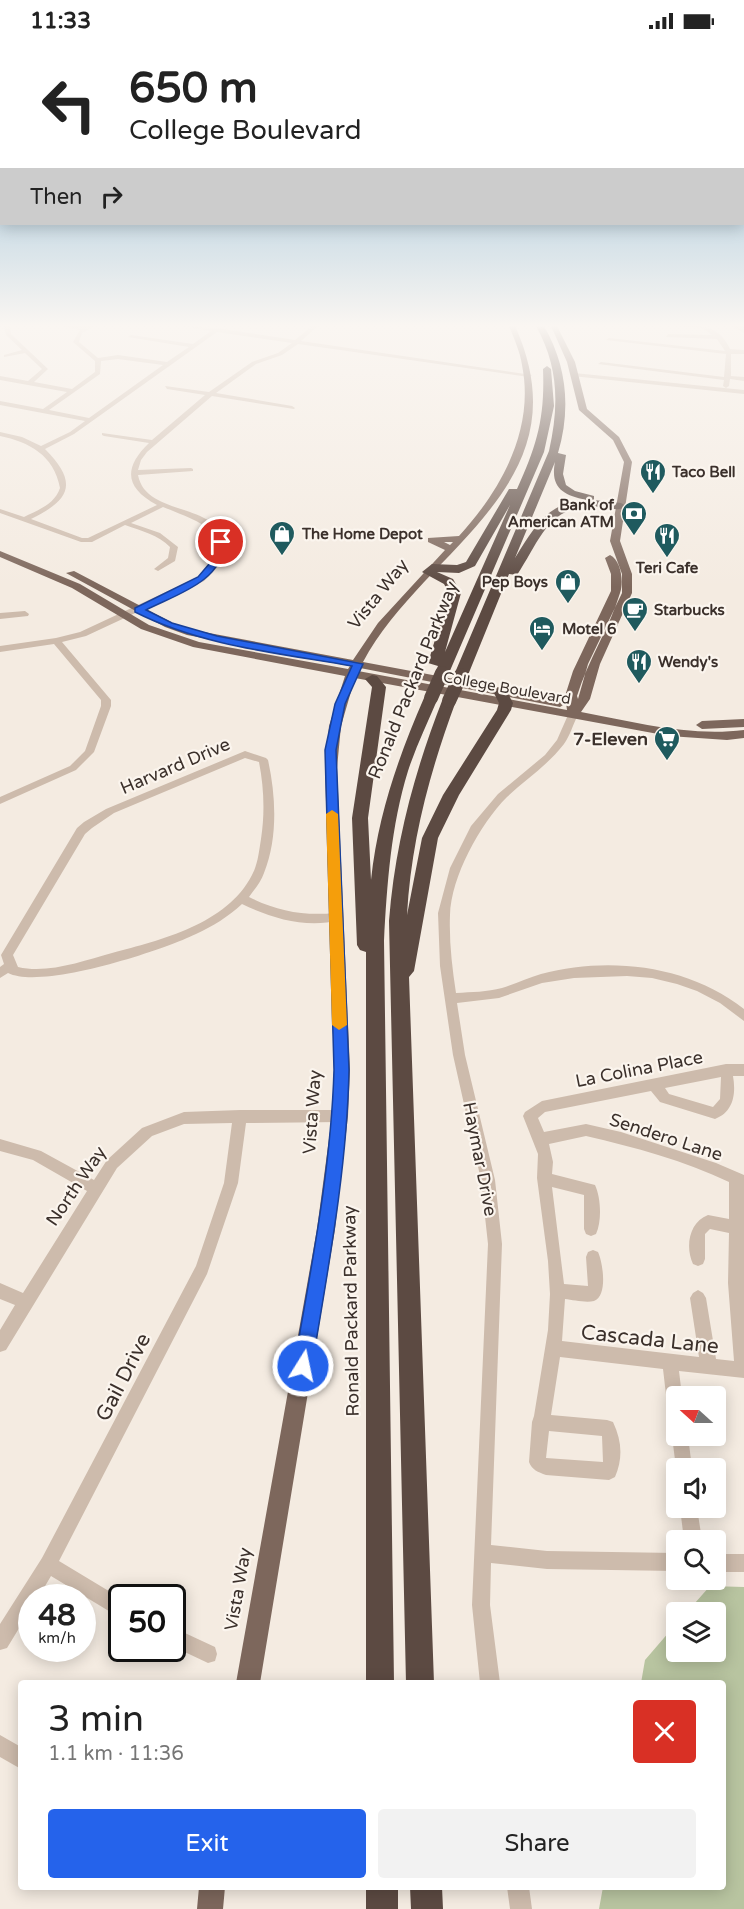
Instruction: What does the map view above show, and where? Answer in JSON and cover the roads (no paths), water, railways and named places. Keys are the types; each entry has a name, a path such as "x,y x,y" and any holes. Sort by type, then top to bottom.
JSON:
{"highway":[{"name":"Ronald Packard Parkway","path":"420,1680 399,989 398,921 404,850 420,780 437,672 530,471 544,437 547,413"},
{"name":"Ronald Packard Parkway","path":"380,1680 375,941 380,867 386,829 401,772 432,703 460,675 551,458 562,413"},
{"path":"562,419 562,448 556,474 558,483 571,493 616,503"},
{"path":"430,570 459,569 471,564 500,511 518,483 530,471"},
{"path":"492,599 505,586 550,513 571,504 616,503"},
{"path":"447,552 451,564 471,564"},
{"path":"430,570 449,582 455,593 437,672"},
{"path":"372,679 379,687 360,818 363,921 375,1025"},
{"path":"399,989 409,959 430,838 439,815 503,697"},
{"path":"382,1890 382,1909"},
{"path":"426,1890 427,1909"}],"main road":[{"name":"Vista Way","path":"249,1680 326,1229 340,1116 342,1070 331,750 340,704 355,670 379,627 483,515 517,456 528,413"},
{"path":"574,709 571,696 579,671 624,601 615,541 619,461 623,458 616,439 587,413"},
{"path":"607,520 616,503"},
{"path":"605,533 606,550 623,583"},
{"path":"447,552 432,540 459,539"},
{"name":"College Boulevard","path":"0,546 89,581 169,625 207,637 355,670 372,679 503,697"},
{"name":"College Boulevard","path":"0,554 76,586 146,627 197,645 574,709 710,726 744,723"},
{"name":"College Boulevard","path":"574,709 669,732 696,735 744,734"},
{"path":"669,732 686,724"},
{"path":"696,735 710,726"},
{"path":"210,1909 212,1890"}],"street":[{"path":"55,413 92,420"},
{"path":"41,448 63,439 101,413"},
{"path":"0,649 56,641 83,634 201,579 215,566 222,551 219,534 192,515 162,505 138,486 134,472 136,461 153,442 189,413"},
{"path":"0,434 29,442 41,448 52,458 63,483 63,491 55,501 24,520"},
{"path":"105,434 153,442"},
{"path":"134,472 191,470"},
{"path":"0,511 81,540 89,540 162,505"},
{"path":"124,523 156,533 166,538 174,548 172,560 158,569"},
{"path":"0,616 25,614"},
{"path":"0,801 73,768 89,752 106,706 106,700 56,641"},
{"name":"Haymar Drive","path":"490,1680 481,1605 495,1244 488,1180 459,1055 446,966 444,913 455,868 486,814 502,796 548,757 561,741 574,709"},
{"name":"Harvard Drive","path":"246,754 263,760 268,779 270,816 258,875 240,898 211,922 152,946 85,965 29,974 5,970 7,955 81,831 110,812 246,754"},
{"path":"240,898 264,910 299,920 335,917"},
{"path":"451,998 493,995 547,977 640,971 710,991 728,1001 744,1016"},
{"path":"655,1086 664,1098 715,1113 723,1108 729,1094 726,1070"},
{"name":"La Colina Place","path":"541,1139 530,1116 542,1107 726,1070 744,1070"},
{"name":"Gail Drive","path":"0,1641 48,1564 202,1269 231,1183 240,1116"},
{"name":"North Way","path":"0,1344 117,1157 147,1132 184,1118 340,1116"},
{"name":"Sendero Lane","path":"541,1139 586,1131 621,1138 716,1169 740,1182"},
{"path":"540,1422 607,1428 610,1434 612,1465 609,1471 546,1467 537,1461 540,1422 553,1348 557,1291 544,1178 547,1170 541,1139"},
{"path":"0,1145 36,1155 96,1188"},
{"path":"544,1178 590,1190 591,1229"},
{"path":"740,1182 736,1283 743,1370"},
{"path":"698,1259 698,1231 708,1222 737,1228"},
{"path":"557,1291 592,1294 596,1288 593,1257"},
{"path":"0,1291 26,1302"},
{"path":"698,1298 709,1367"},
{"name":"Cascada Lane","path":"553,1348 743,1370"},
{"path":"670,1363 673,1386"},
{"path":"482,1553 547,1560 666,1562"},
{"path":"726,1563 744,1563"},
{"path":"48,1564 108,1601"},
{"path":"186,1643 208,1654"},
{"path":"0,1745 18,1758"},
{"path":"518,1890 521,1909"}],"place":[{"name":"Taco Bell","path":"653,495"},
{"name":"Bank of American ATM","path":"634,537"},
{"name":"The Home Depot","path":"282,557"},
{"name":"Teri Cafe","path":"667,559"},
{"name":"Pep Boys","path":"568,605"},
{"name":"Starbucks","path":"635,633"},
{"name":"Motel 6","path":"542,652"},
{"name":"Wendy's","path":"639,685"},
{"name":"7-Eleven","path":"667,762"}]}
